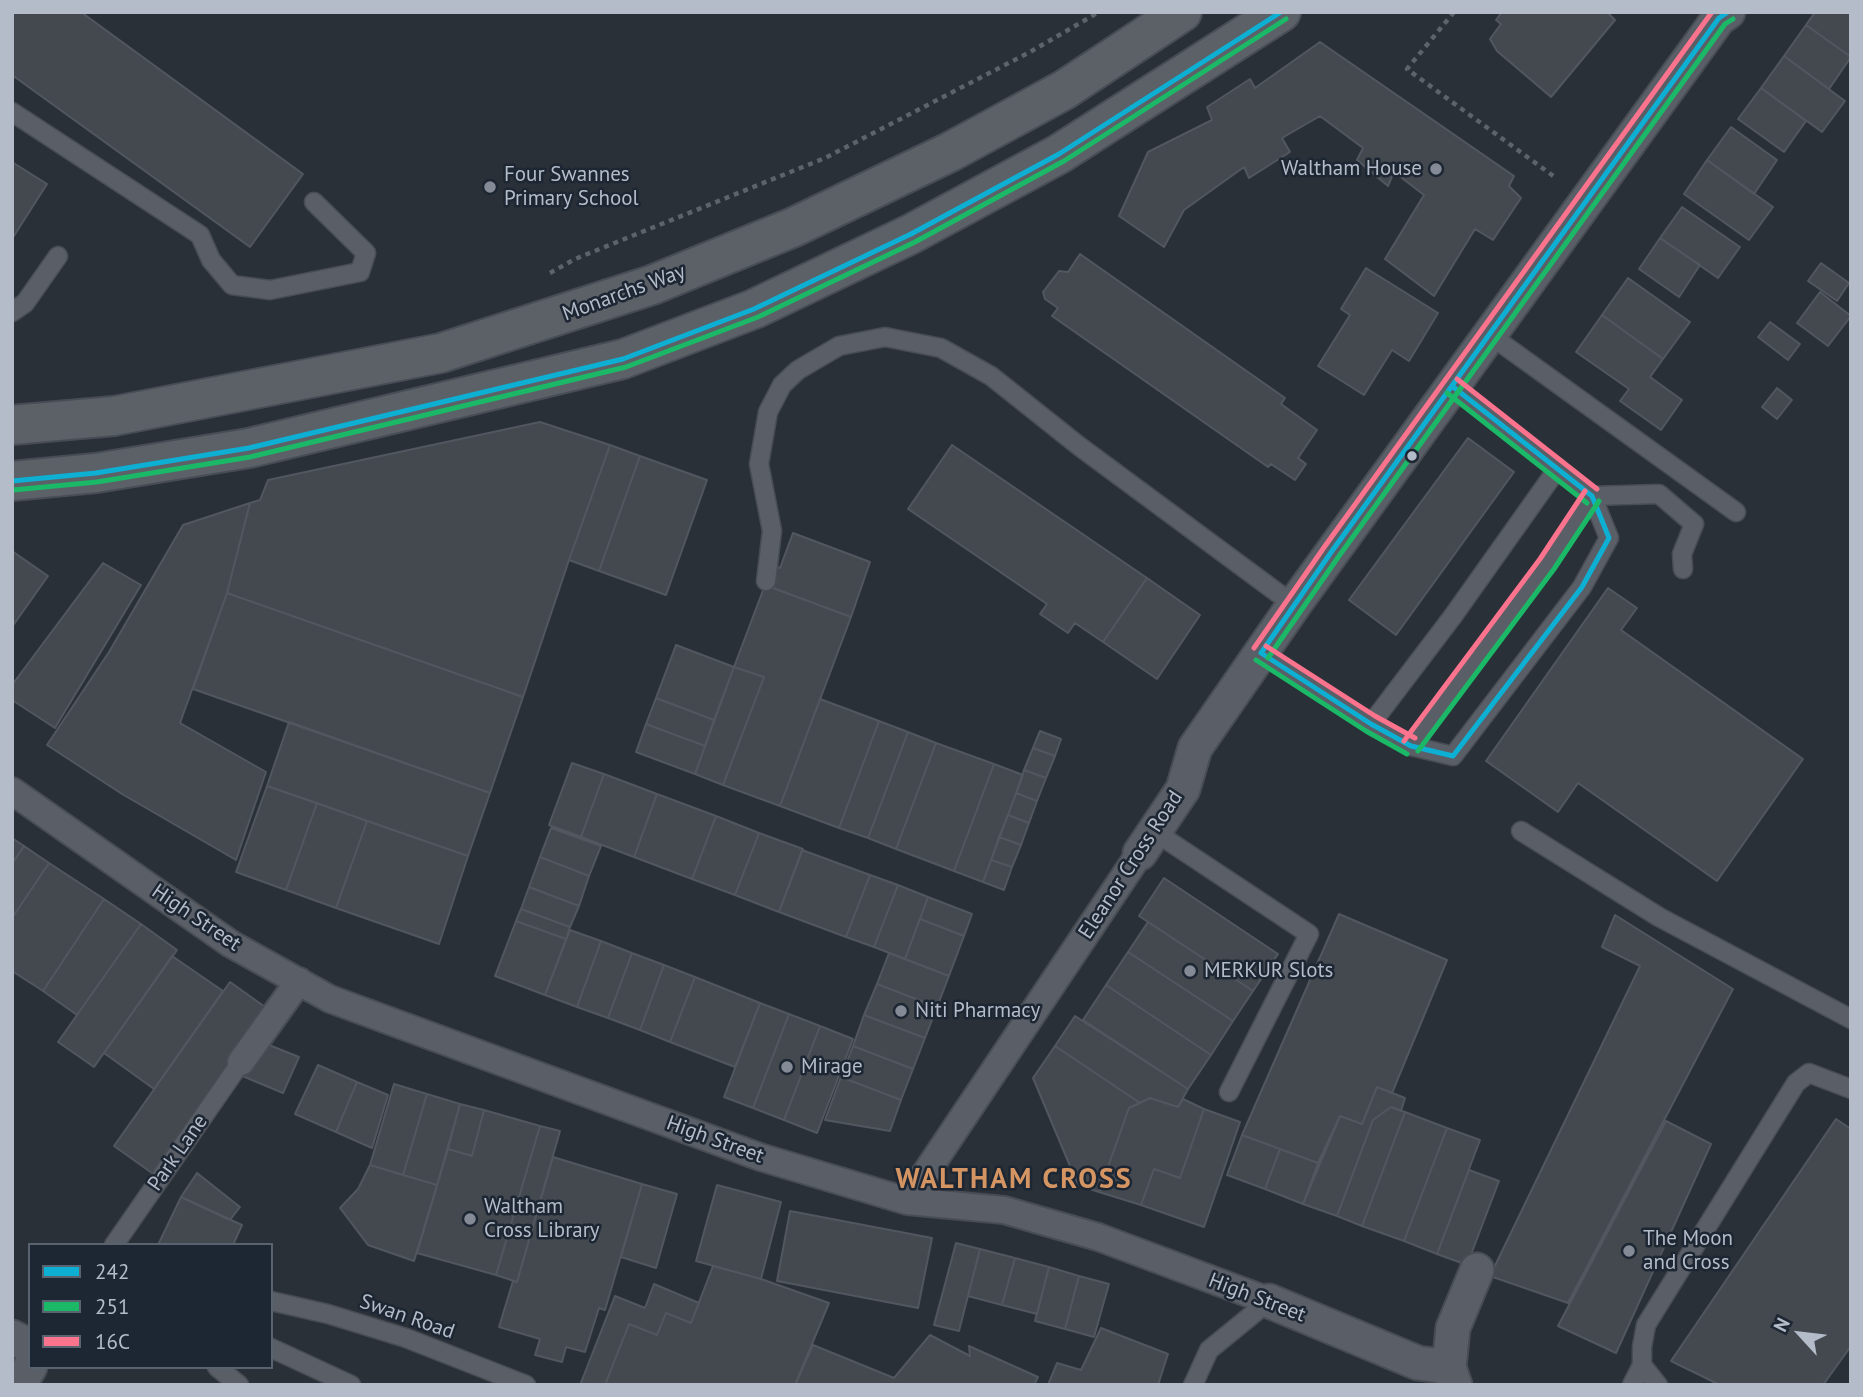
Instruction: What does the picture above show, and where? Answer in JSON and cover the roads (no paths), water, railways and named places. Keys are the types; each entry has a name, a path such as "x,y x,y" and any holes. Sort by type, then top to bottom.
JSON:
{"main road":[{"name":"Monarchs Way","path":"12,425 114,416 441,353 652,285 794,227 950,152 1065,90 1182,12"},
{"path":"12,481 96,473 249,448 623,359 754,309 911,234 1059,154 1281,12"}],"street":[{"name":"Eleanor Cross Road","path":"907,1201 1183,789 1195,748 1294,605 1722,14"},
{"name":"High Street","path":"12,790 232,944 330,999 760,1157 907,1201 1003,1210 1098,1237 1269,1301 1452,1376"},
{"path":"241,1062 299,981"},
{"path":"1452,1376 1453,1328 1477,1270"},
{"path":"12,1337 28,1345"},
{"path":"19,1385 29,1369"}],"lane":[{"path":"12,112 200,234 211,260 232,285 270,290 360,272 366,253 314,202"},
{"path":"12,312 25,303 58,256"},
{"path":"1490,335 1736,512"},
{"path":"766,582 772,531 759,464 768,412 782,385 798,370 839,346 885,337 941,348 991,376 1079,446 1294,605"},
{"path":"1261,653 1371,724 1411,746 1453,756 1582,587 1609,538 1592,496 1452,386"},
{"path":"1371,724 1453,616 1558,468"},
{"path":"1592,496 1659,494 1694,524 1682,554 1683,569"},
{"path":"1411,746 1547,564 1592,496"},
{"path":"1521,831 1659,917 1851,1019"},
{"path":"1147,843 1309,934 1229,1092"},
{"name":"Park Lane","path":"115,1243 241,1062"},
{"path":"1632,1385 1642,1365 1646,1325 1796,1083 1809,1073 1851,1089"},
{"name":"Swan Road","path":"273,1301 328,1314 406,1338 526,1385"},
{"path":"1193,1385 1209,1350 1269,1301"},
{"path":"273,1349 351,1385"},
{"path":"1642,1365 1658,1385"},
{"path":"219,1369 239,1385"}],"place":[{"name":"Waltham House","path":"1436,169"},
{"name":"Four Swannes Primary School","path":"490,187"},
{"name":"MERKUR Slots","path":"1190,971"},
{"name":"Niti Pharmacy","path":"901,1011"},
{"name":"Mirage","path":"787,1067"},
{"name":"Waltham Cross Library","path":"470,1219"},
{"name":"The Moon and Cross","path":"1629,1251"}],"district":[{"name":"WALTHAM CROSS","path":"1014,1180"}]}
